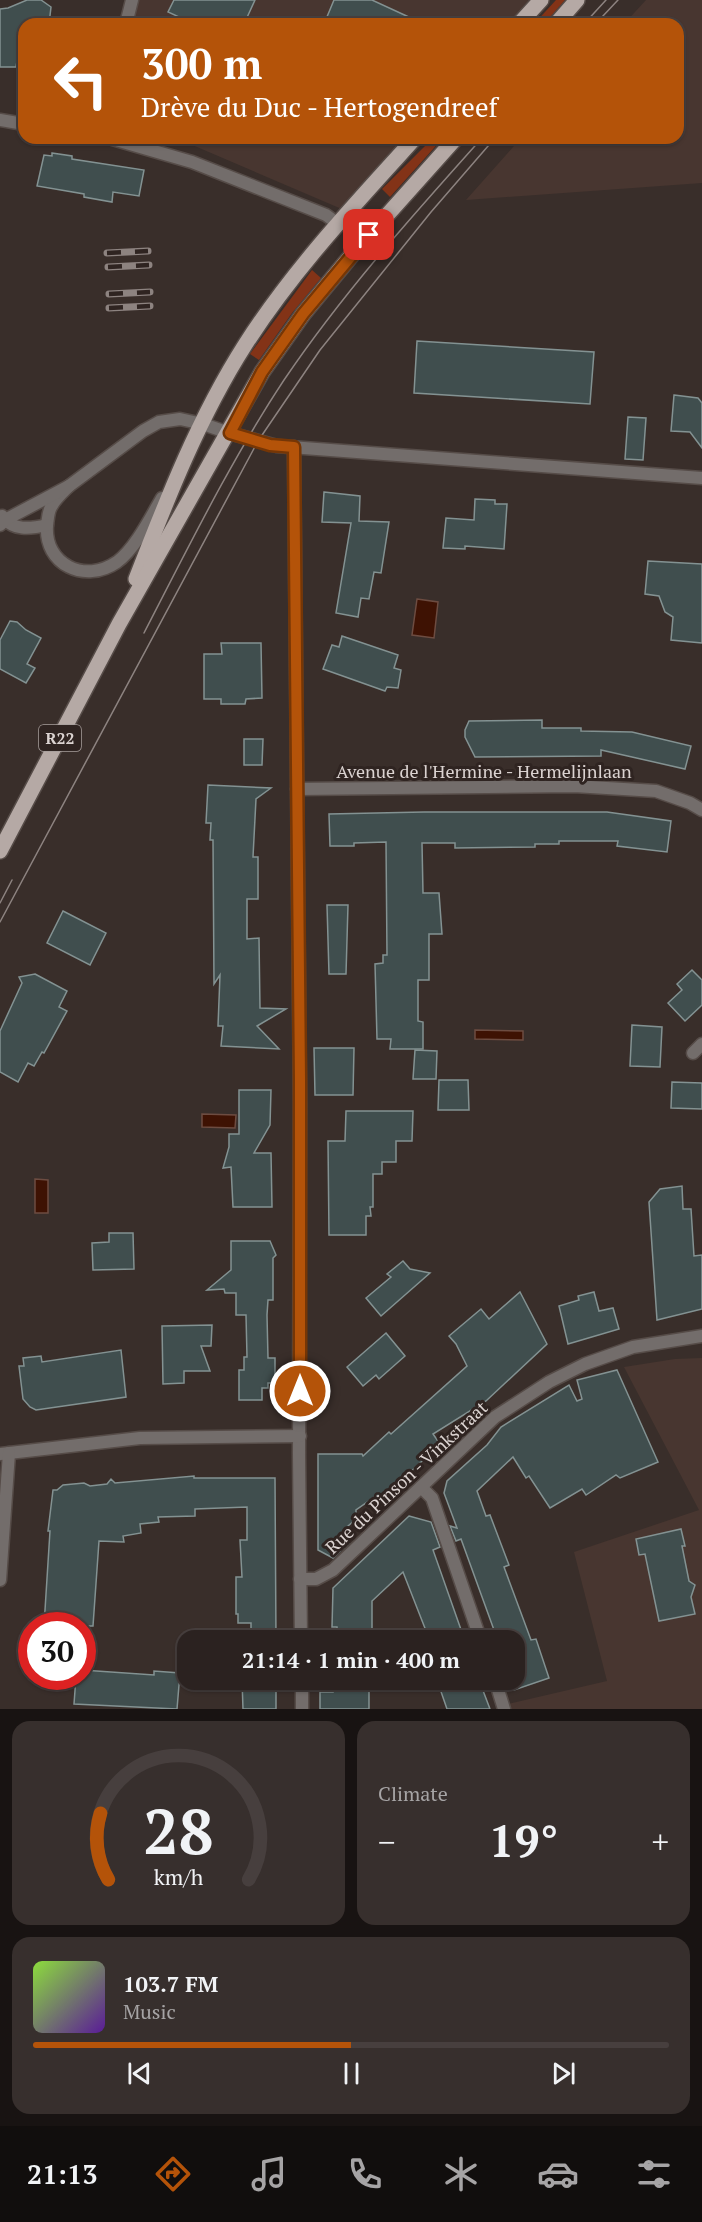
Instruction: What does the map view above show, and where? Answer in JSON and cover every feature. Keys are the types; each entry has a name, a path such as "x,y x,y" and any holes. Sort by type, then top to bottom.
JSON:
{"main road":[{"path":"524,18 541,0"},
{"path":"561,18 577,0"},
{"name":"R22","path":"119,624 177,474 233,364 278,297 338,224 410,144"},
{"name":"R22","path":"0,851 119,624 230,433 262,372 303,314 355,251 451,144"}],"street":[{"path":"128,18 132,0"},
{"path":"0,120 18,123"},
{"path":"130,144 192,162 326,214 338,224"},
{"path":"2,519 69,486 143,431 159,422 180,419 270,445 702,478"},
{"path":"294,447 300,1092 301,1630"},
{"path":"69,486 51,507 47,525 50,548 56,557 68,567 82,572 92,572 117,562 126,554 177,474"},
{"path":"2,519 16,528 35,528 47,525"},
{"name":"Avenue de l'Hermine - Hermelijnlaan","path":"297,789 574,786 656,791 690,803 702,810"},
{"name":"Rue du Pinson - Vinkstraat","path":"300,1579 316,1579 333,1570 495,1417 549,1382 585,1364 633,1347 702,1336"},
{"path":"0,1580 4,1454 140,1438 300,1436"},
{"path":"421,1487 432,1498 477,1630"},
{"path":"302,1690 302,1709"},
{"path":"498,1690 504,1709"}],"shaded area":[{"path":"138,0 529,0 513,18 134,18"},
{"path":"556,0 565,0 549,18 540,18"},
{"path":"646,0 702,0 702,183 466,200 516,144 684,144 684,18 630,18"},
{"path":"190,144 402,144 344,210"},
{"path":"427,144 438,144 390,197 382,189"},
{"path":"312,270 321,278 292,313 259,360 250,354"},
{"path":"417,599 438,602 434,638 412,635"},
{"path":"475,1030 523,1031 523,1040 475,1039"},
{"path":"202,1114 236,1115 235,1128 202,1127"},
{"path":"35,1179 48,1180 48,1213 35,1213"},
{"path":"702,1358 702,1709 509,1709 508,1704 607,1681 574,1552 699,1510 624,1367 675,1359"}],"building":[{"path":"27,0 41,0 51,7 50,18 18,18 16,67 0,67 0,9"},
{"path":"174,0 255,0 247,18 181,18 168,12"},
{"path":"334,0 372,0 411,18 326,18"},
{"path":"52,153 72,156 72,159 144,170 139,196 113,192 112,202 84,197 84,194 37,186 44,155 52,156"},
{"path":"417,341 594,352 590,404 414,393"},
{"path":"674,395 698,398 702,403 702,448 690,432 671,431"},
{"path":"628,417 646,418 643,460 625,459"},
{"path":"324,492 360,496 359,521 389,522 381,573 374,572 369,599 361,598 358,617 336,613 351,523 322,522"},
{"path":"475,499 495,500 495,504 507,504 504,549 465,546 465,549 443,548 446,518 474,520"},
{"path":"648,561 702,564 702,643 671,640 673,617 665,612 659,596 645,594"},
{"path":"10,621 17,622 41,638 27,664 35,668 26,683 0,669 0,640"},
{"path":"342,636 398,655 394,668 401,670 398,688 387,687 385,691 323,669 332,645 339,647"},
{"path":"221,643 261,643 262,698 246,699 245,704 221,704 221,699 204,699 204,654 222,654"},
{"path":"542,720 542,728 632,732 691,746 685,769 601,750 601,756 475,757 465,737 469,721"},
{"path":"244,739 263,739 262,765 244,765"},
{"path":"208,785 271,788 256,799 253,857 258,857 258,899 247,899 247,939 259,938 260,1008 286,1009 257,1026 279,1049 221,1046 223,1026 218,1026 220,975 214,984 213,840 210,840 211,823 206,823"},
{"path":"607,812 671,821 667,852 617,846 618,841 559,841 559,844 535,844 535,847 455,848 455,843 422,843 423,893 439,893 442,934 429,934 429,980 418,980 418,1021 423,1022 423,1049 390,1049 391,1039 377,1039 375,964 383,963 383,955 387,955 386,842 330,846 329,814"},
{"path":"327,905 348,905 346,974 329,974"},
{"path":"63,911 106,933 90,965 47,943"},
{"path":"692,970 702,980 702,1005 685,1021 668,1003 682,990 677,984"},
{"path":"35,974 67,991 59,1007 67,1011 44,1053 42,1052 34,1066 28,1063 18,1082 0,1072 0,1031 22,983 19,977"},
{"path":"632,1025 662,1027 660,1067 630,1066"},
{"path":"314,1048 354,1048 353,1095 315,1095"},
{"path":"415,1050 437,1051 436,1079 413,1079"},
{"path":"439,1080 468,1080 469,1110 438,1110"},
{"path":"672,1082 702,1083 702,1109 671,1108"},
{"path":"239,1090 271,1090 270,1125 254,1153 271,1153 272,1207 233,1207 231,1167 223,1168 229,1147 229,1134 239,1134"},
{"path":"346,1111 413,1111 412,1141 396,1141 396,1162 382,1162 382,1174 373,1174 373,1207 370,1207 371,1216 366,1216 366,1235 329,1235 328,1141 345,1141"},
{"path":"682,1186 683,1209 691,1209 694,1256 702,1255 702,1309 657,1320 649,1202 660,1189"},
{"path":"109,1233 133,1233 134,1269 93,1270 92,1243 109,1242"},
{"path":"231,1241 270,1241 276,1255 273,1258 273,1300 268,1300 267,1315 268,1358 275,1358 275,1383 268,1383 268,1388 262,1388 262,1400 239,1400 239,1370 244,1370 244,1357 247,1357 246,1315 236,1315 236,1293 225,1293 224,1289 207,1290 231,1270"},
{"path":"403,1261 410,1269 430,1273 381,1316 366,1298 391,1277 387,1274"},
{"path":"520,1292 547,1344 486,1401 433,1434 440,1444 380,1501 376,1496 356,1510 356,1519 348,1526 349,1543 333,1558 318,1550 318,1454 362,1454 363,1456 389,1432 391,1434 467,1366 456,1344 449,1336 481,1309 489,1319"},
{"path":"594,1292 599,1311 613,1308 619,1329 568,1344 559,1306 579,1300 578,1296"},
{"path":"212,1325 211,1346 201,1346 210,1371 184,1371 184,1383 163,1384 162,1326"},
{"path":"386,1333 405,1356 379,1379 376,1375 363,1386 347,1367"},
{"path":"121,1350 126,1397 36,1410 23,1399 19,1366 24,1366 23,1358 41,1356 42,1362"},
{"path":"617,1370 658,1462 620,1478 616,1475 586,1495 582,1489 550,1508 529,1476 526,1478 513,1457 477,1491 486,1516 490,1515 509,1565 504,1567 531,1640 536,1639 549,1678 525,1686 525,1630 494,1630 461,1539 456,1541 450,1526 457,1528 444,1493 447,1481 487,1445 501,1427 569,1385 577,1401 582,1399 577,1380"},
{"path":"194,1476 194,1478 275,1478 276,1630 251,1630 251,1623 238,1623 236,1577 242,1577 240,1540 247,1540 247,1507 195,1509 195,1516 158,1517 159,1522 140,1524 141,1533 123,1536 124,1542 99,1541 94,1612 45,1612 50,1531 48,1531 53,1490 63,1485 107,1484 111,1479 115,1483"},
{"path":"409,1516 431,1522 440,1547 433,1550 461,1630 426,1630 403,1572 372,1601 372,1630 337,1630 337,1627 332,1627 333,1588"},
{"path":"681,1529 689,1581 695,1585 691,1597 695,1614 659,1621 645,1554 639,1555 636,1539"},
{"path":"96,1671 154,1675 154,1671 177,1673 177,1709 74,1704 75,1690 96,1690"},
{"path":"242,1690 276,1690 276,1709 243,1709"},
{"path":"333,1690 369,1690 369,1709 320,1709 320,1692 333,1692"},
{"path":"440,1690 483,1690 490,1709 447,1709"}],"tram line":[{"path":"590,18 606,0"},
{"path":"602,17 618,0"},
{"path":"144,633 228,473 284,380 354,286 477,144"},
{"path":"0,922 258,441 320,350 431,212 490,144"},
{"path":"0,903 12,880"}],"railway":[{"path":"107,253 148,251"},
{"path":"108,267 149,265"},
{"path":"109,294 150,292"},
{"path":"109,308 150,306"}],"route":[{"path":"300,1391 300,1080 294,447 270,445 230,433 262,372 303,314 369,235"}]}
